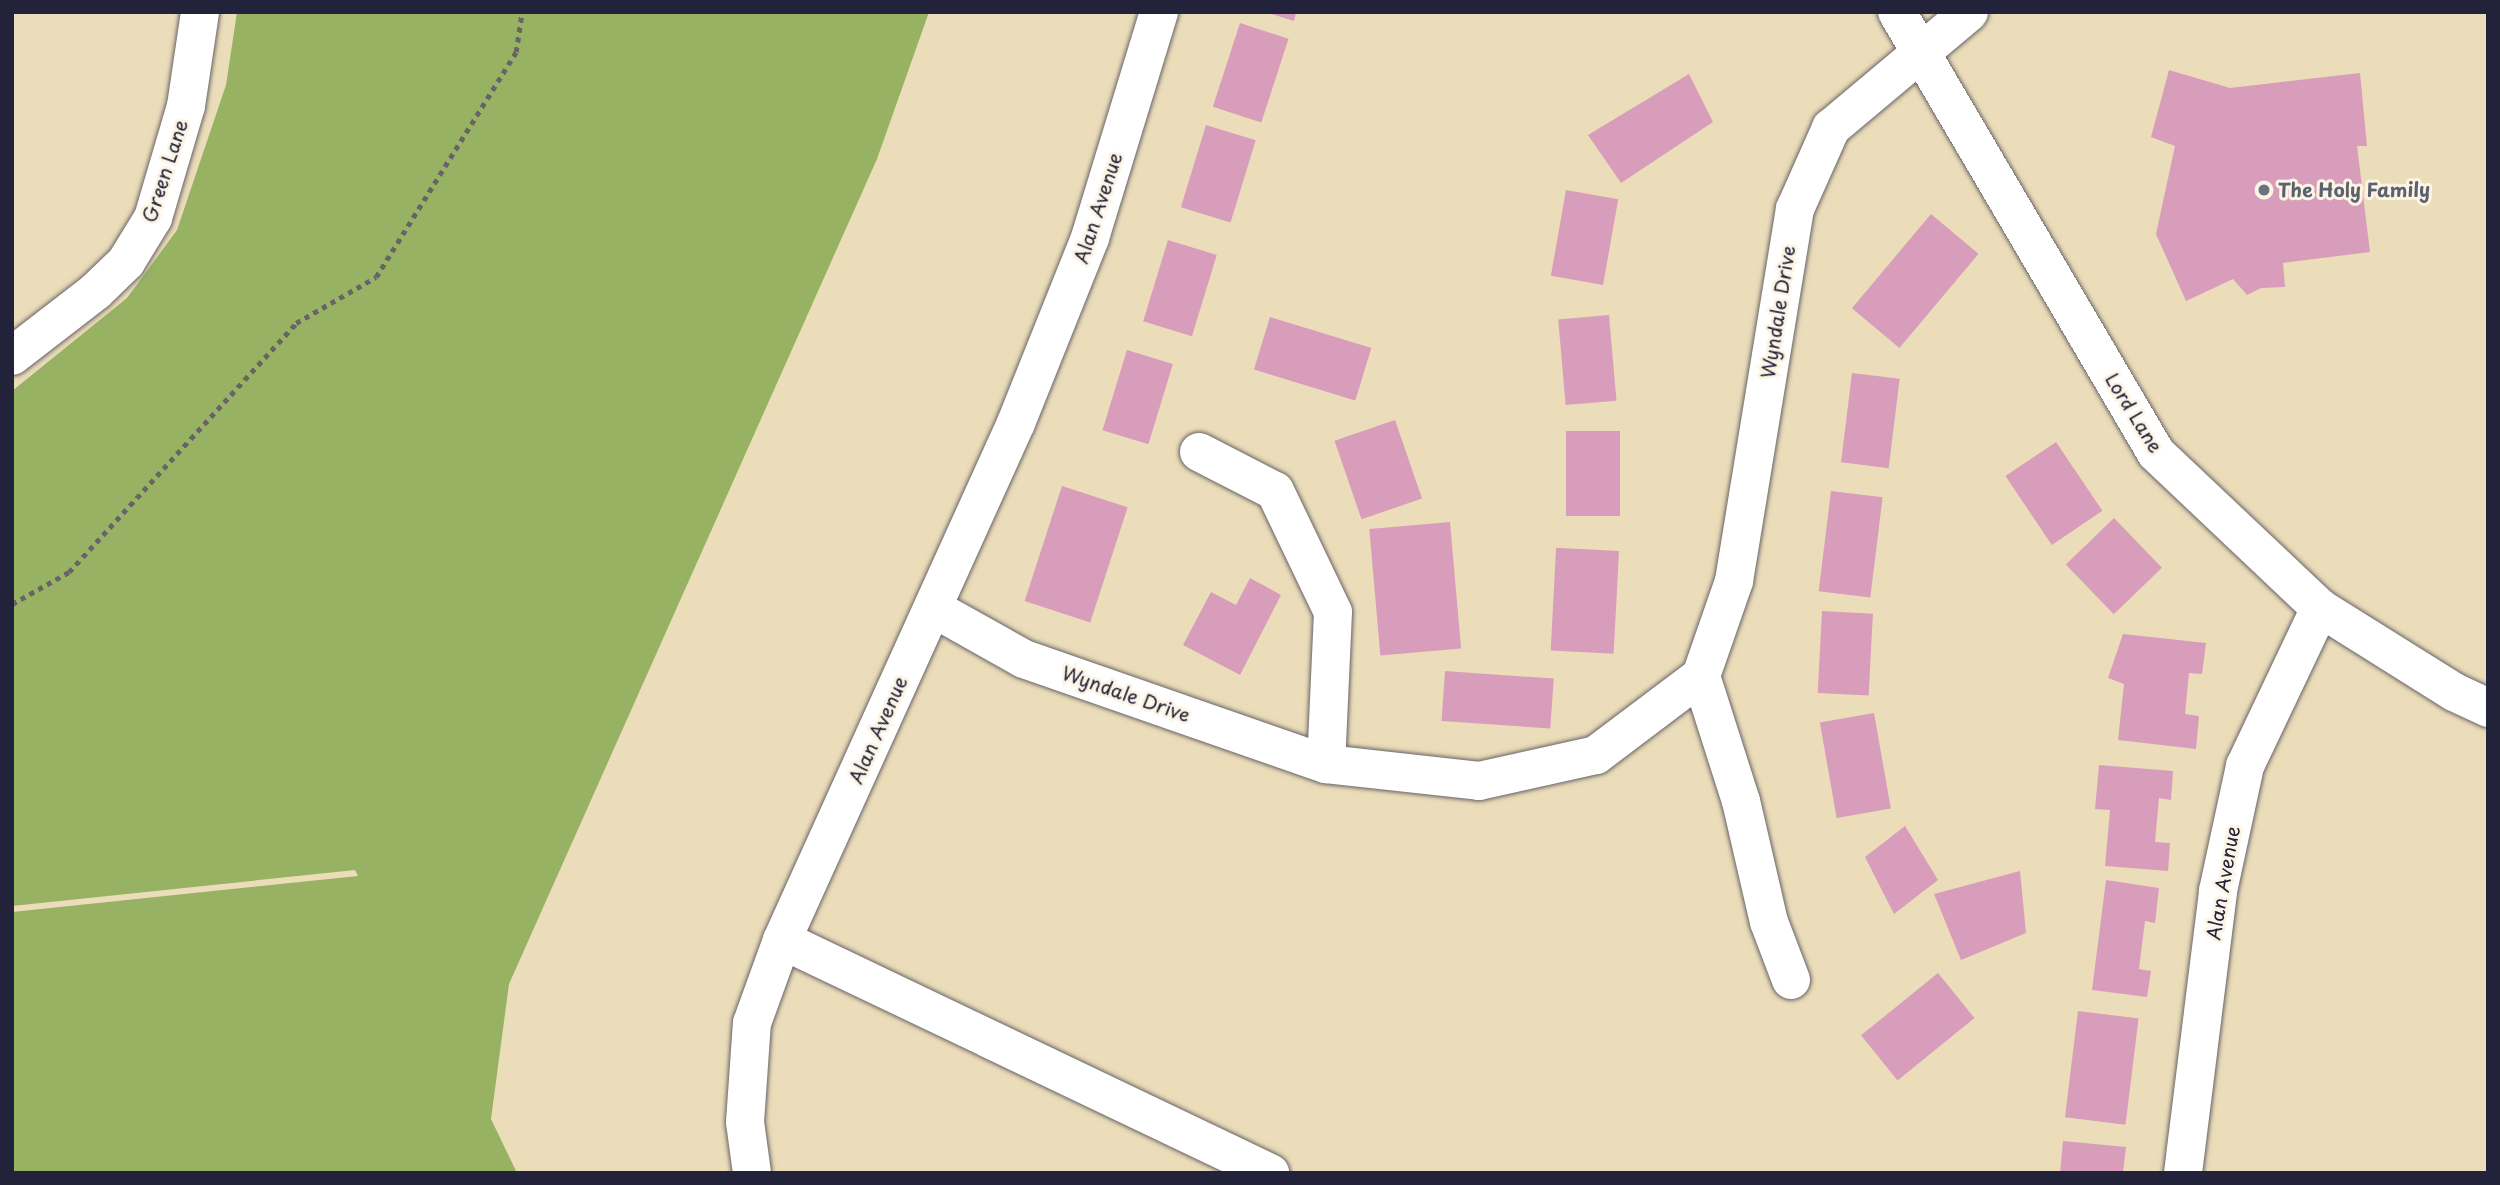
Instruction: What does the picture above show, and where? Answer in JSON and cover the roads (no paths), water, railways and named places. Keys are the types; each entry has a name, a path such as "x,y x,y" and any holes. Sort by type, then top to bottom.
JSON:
{"street":[{"name":"Green Lane","path":"12,356 96,291 126,262 153,218 186,106 200,12"},
{"name":"Alan Avenue","path":"752,1173 745,1122 752,1023 782,940 1016,423 1090,238 1159,12"},
{"name":"Lord Lane","path":"1897,12 2156,453 2320,608 2454,692 2488,708"},
{"name":"Wyndale Drive","path":"933,608 1024,659 1326,764 1479,781 1596,755 1701,676 1734,581 1795,209 1831,128 1919,51 1969,12"},
{"path":"1199,452 1275,491 1333,612 1326,764"},
{"name":"Alan Avenue","path":"2183,1173 2218,891 2245,766 2320,608"},
{"path":"1701,676 1741,802 1769,922 1791,980"},
{"path":"782,940 1270,1173"}],"place":[{"name":"The Holy Family","path":"2264,190"}]}
